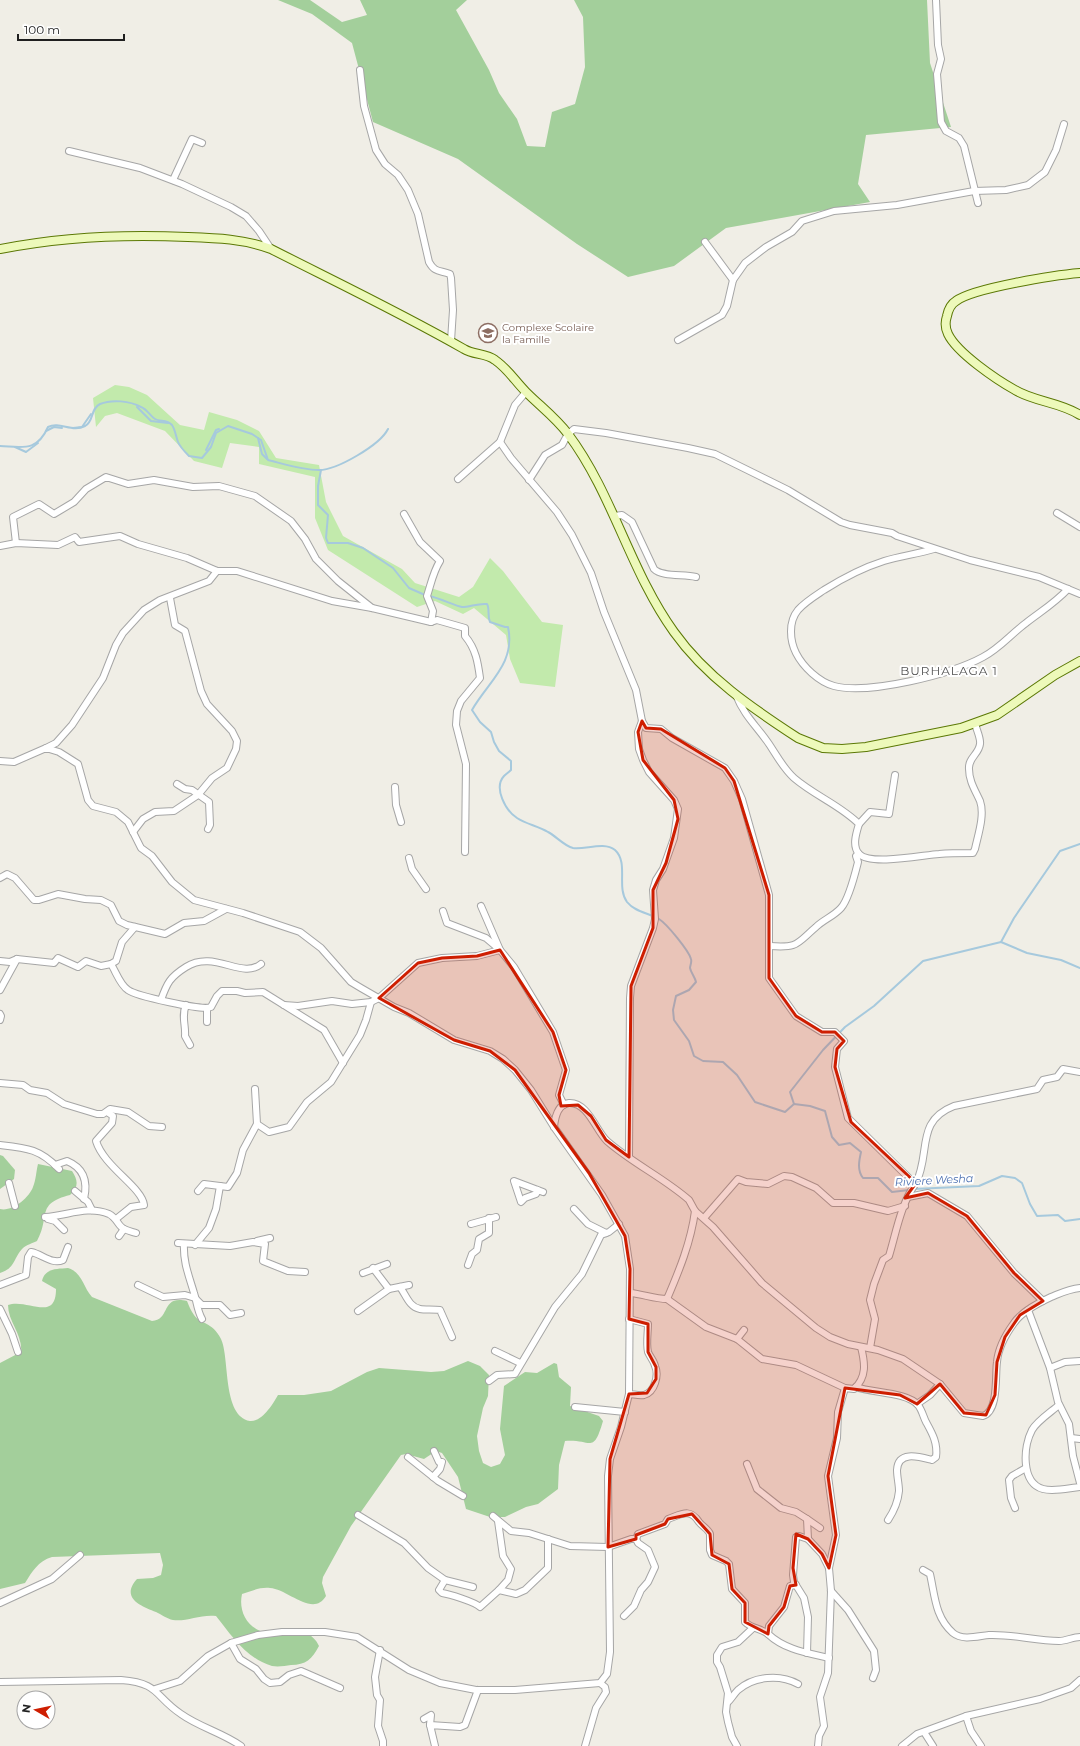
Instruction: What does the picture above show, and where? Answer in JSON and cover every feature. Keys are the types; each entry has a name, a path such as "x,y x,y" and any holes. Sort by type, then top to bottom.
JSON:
{"street":[{"path":"936,0 938,45 941,59 937,74 941,122 946,131 960,138 964,146 978,203"},
{"path":"360,70 364,106 376,150 385,164 398,175 408,190 418,214 429,262 432,268 438,272 450,274 453,310 451,341"},
{"path":"678,340 722,316 727,306 733,280 745,263 755,254 792,232 802,221 814,216 834,212 897,205 974,191 1006,190 1028,185 1045,172 1056,150 1064,124"},
{"path":"173,180 192,139 202,143"},
{"path":"69,151 140,168 173,180 231,207 246,216 259,231 271,249"},
{"path":"0,249 110,236 156,235 234,239 253,242 271,249 451,341 465,350 493,358 506,367 526,392 568,434 596,480 643,578 674,632 704,667 736,696 798,738 823,748 842,749 866,747 961,728 997,715 1055,674 1080,660"},
{"path":"705,242 733,280"},
{"path":"1080,273 1016,283 968,295 955,301 948,310 945,324 948,334 955,344 980,367 1008,386 1026,396 1063,407 1080,415"},
{"path":"458,479 500,442 515,405 526,392"},
{"path":"529,480 545,456 562,445 568,434 574,429 606,432 688,448 715,454 788,490 841,522 850,525 892,532 897,536 934,550 1012,572 1039,577 1080,594"},
{"path":"500,442 529,480 557,512 572,536 591,573 604,612 636,690 642,721 646,728 661,729 672,738 725,768 734,781 742,799 767,883 769,895 769,978 796,1016 822,1032 834,1032 844,1041 837,1049 835,1067 848,1118 916,1183"},
{"path":"16,543 13,517 39,504 54,514 74,502 86,489 106,478 128,484 154,480 192,487 227,487 254,496 291,521 305,539 316,558 338,581 372,608"},
{"path":"1057,513 1080,527"},
{"path":"404,514 420,542 440,562 433,572 432,582 427,596 432,611 431,622"},
{"path":"614,516 622,515 632,522 654,569 658,573 664,575 676,574 696,577"},
{"path":"0,546 16,543 58,545 75,537 79,542 120,536 138,544 187,558 216,571 237,571 325,600 372,608 431,622 437,620 465,628 465,636 470,642 478,659 480,678 461,701 457,711 456,725 466,764 465,852"},
{"path":"934,550 885,561 846,576 809,600 797,611 792,622 792,643 796,654 804,665 823,682 833,686 859,688 928,677 957,669 993,651 1026,622 1056,602 1068,589"},
{"path":"0,760 14,762 56,742 72,725 102,678 116,645 123,633 144,610 160,600 170,598 209,581 216,571"},
{"path":"133,832 143,819 155,812 174,810 198,794 212,778 227,768 236,750 237,741 232,731 207,704 196,676 185,631 175,624 170,598"},
{"path":"736,696 746,717 769,744 783,767 805,786 842,809 859,824"},
{"path":"629,1157 629,1017 631,986 637,975 654,919 653,890 656,880 666,863 678,819 678,809 674,800 649,772 641,754 638,732 642,721"},
{"path":"895,775 889,814 870,812 859,824 855,845 859,854 864,857 896,860 952,853 973,853 982,817 980,801 973,790 968,768 970,760 978,752 980,743 975,723"},
{"path":"46,748 59,752 78,764 88,800 93,806 116,812 128,822 141,848 152,856 172,882 185,894 200,903 226,909 300,932 322,948 351,982 454,1040 490,1051 503,1059 515,1070 531,1090 554,1127 589,1173 619,1224 628,1249 630,1293 629,1394 625,1412 610,1459 608,1476 610,1652 607,1674 600,1683"},
{"path":"177,784 198,794 209,802 210,826 208,829"},
{"path":"395,787 396,805 402,822"},
{"path":"770,946 792,946 800,943 815,927 841,908 846,901 858,862 856,856 859,854"},
{"path":"409,858 412,869 426,889"},
{"path":"0,878 7,874 15,878 34,900 58,894 76,898 105,901 111,905 119,920 135,927 165,934 184,923 204,921 226,909"},
{"path":"481,906 500,950"},
{"path":"443,911 447,923 486,938 500,950 514,967 553,1032 566,1070 559,1095 564,1105"},
{"path":"0,961 10,962 17,959 54,963 58,958 78,967 86,961 101,966 112,964 116,961 122,942 135,927"},
{"path":"283,1005 298,1006 332,1001 352,1004 371,1002 379,998 418,963 442,958 477,956 500,950"},
{"path":"0,990 17,959"},
{"path":"161,1000 171,978 194,962 207,960 248,970 262,964"},
{"path":"112,964 127,990 161,1000 207,1009 211,1007 220,992 263,992 324,1030 343,1063"},
{"path":"257,1124 269,1132 289,1127 307,1102 331,1082 360,1035 371,1002"},
{"path":"186,1005 183,1014 186,1030 185,1036 190,1045"},
{"path":"207,1009 207,1022"},
{"path":"0,1014 2,1016 0,1020"},
{"path":"870,1348 875,1319 870,1300 874,1284 883,1260 889,1256 908,1197 921,1172 927,1132 932,1122 942,1111 954,1106 1037,1090 1043,1080 1057,1077 1063,1069 1080,1072"},
{"path":"0,1083 23,1085 30,1090 47,1093 64,1104 97,1114 107,1112 110,1109 128,1112 148,1126 162,1127"},
{"path":"198,1191 204,1184 228,1187 236,1173 243,1150 257,1124 255,1088"},
{"path":"554,1127 558,1111 564,1105 570,1103 578,1105 591,1116 606,1140 689,1200 695,1211 704,1218 762,1283 776,1296 830,1337 848,1344 870,1348 903,1359 940,1384 964,1413 976,1416 986,1415 995,1395 998,1378 997,1362 1001,1348 1014,1323 1020,1315 1043,1301 1071,1288 1080,1288"},
{"path":"107,1112 113,1116 112,1123 96,1142 98,1148 112,1168 144,1195 144,1205 131,1207 116,1219"},
{"path":"0,1145 32,1149 44,1156 57,1167 68,1161 76,1165 87,1185 84,1199"},
{"path":"704,1218 738,1179 768,1184 784,1176 792,1177 816,1188 833,1203 854,1203 888,1211 905,1206"},
{"path":"9,1183 15,1206"},
{"path":"195,1245 209,1228 216,1209 220,1186"},
{"path":"75,1191 88,1202 92,1210"},
{"path":"908,1197 928,1193 967,1216 1014,1273 1043,1301"},
{"path":"574,1209 588,1224 606,1233"},
{"path":"64,1230 55,1221 45,1218 92,1210 109,1214 116,1219 124,1229 136,1233"},
{"path":"667,1299 681,1266 693,1225 695,1211"},
{"path":"471,1224 496,1217"},
{"path":"468,1265 472,1254 477,1250 479,1239 489,1233 489,1218"},
{"path":"489,1381 497,1375 515,1374 520,1363 534,1344 556,1307 582,1274 601,1236 619,1224"},
{"path":"119,1236 124,1229"},
{"path":"202,1319 196,1308 195,1298 186,1272 181,1244 230,1246 270,1238"},
{"path":"253,1242 265,1244 263,1264 288,1271 305,1272"},
{"path":"0,1285 26,1274 28,1258 31,1252 39,1253 52,1261 58,1262 63,1260 68,1248"},
{"path":"363,1273 387,1264"},
{"path":"373,1268 389,1289"},
{"path":"138,1285 163,1298 185,1295 195,1298 202,1305 220,1305 230,1315 241,1313"},
{"path":"358,1311 389,1289 410,1285"},
{"path":"400,1287 413,1306 420,1309 430,1308 440,1310 452,1337"},
{"path":"630,1293 651,1298 667,1299 706,1327 737,1339 762,1359 796,1365 845,1388 854,1389 860,1384 865,1368 861,1347"},
{"path":"0,1310 12,1334 18,1352"},
{"path":"1028,1310 1050,1368 1059,1405 1069,1424 1080,1483"},
{"path":"629,1319 648,1324 648,1352 656,1367 656,1379 653,1388 643,1395 629,1394"},
{"path":"737,1339 744,1330"},
{"path":"495,1350 520,1363"},
{"path":"1050,1368 1065,1362 1080,1361"},
{"path":"917,1404 930,1395 940,1384"},
{"path":"856,1387 886,1394 900,1395 917,1404 932,1432 936,1445 936,1457 932,1460 912,1456 901,1459 897,1468 898,1498 893,1513 888,1520"},
{"path":"828,1568 836,1535 828,1476 837,1438 838,1412 845,1388"},
{"path":"1059,1405 1032,1429 1027,1444 1026,1468 1034,1484 1042,1489 1050,1490 1080,1487"},
{"path":"575,1407 625,1412"},
{"path":"1071,1438 1080,1439"},
{"path":"433,1477 440,1469 442,1462 439,1462 434,1451"},
{"path":"408,1457 433,1477 463,1496"},
{"path":"747,1464 758,1489 781,1508 796,1512 820,1528"},
{"path":"1015,1508 1011,1498 1009,1480 1012,1476 1026,1468"},
{"path":"636,1539 638,1534 665,1524 668,1519 675,1516 687,1513 697,1517 710,1534 710,1550 712,1555 723,1559 729,1564 732,1589 745,1603 745,1622 754,1628 764,1630 777,1642 794,1650 829,1658"},
{"path":"358,1515 404,1543 428,1568 445,1580 473,1587"},
{"path":"493,1516 511,1530 529,1533 570,1546 608,1547 631,1539 636,1539"},
{"path":"807,1519 808,1539"},
{"path":"445,1580 439,1590 442,1593 452,1595 464,1601 469,1600 480,1607 508,1580 511,1569 503,1556 498,1521"},
{"path":"807,1653 808,1617 804,1598 796,1585 793,1576 795,1541 799,1536 808,1539 822,1554 828,1568 831,1591 828,1672 820,1697 824,1726 819,1736 818,1746"},
{"path":"499,1590 516,1594 525,1590 536,1578 543,1574 548,1568 548,1539"},
{"path":"624,1616 630,1612 634,1606 641,1590 648,1582 655,1567 648,1550 638,1543 636,1539"},
{"path":"0,1603 52,1579 80,1555"},
{"path":"923,1570 930,1574 938,1612 953,1632 958,1636 972,1638 989,1635 1014,1636 1061,1641 1080,1637"},
{"path":"768,1634 769,1626 784,1607 790,1586 796,1585"},
{"path":"831,1591 848,1610 874,1651 876,1670 873,1678"},
{"path":"737,1746 732,1737 726,1712 728,1693 717,1662 717,1655 722,1647 738,1642 754,1628"},
{"path":"154,1689 180,1681 208,1656 231,1644 258,1635 282,1632 325,1632 357,1637 380,1650 409,1670 440,1683 478,1690 515,1690 600,1683 605,1687 606,1692 596,1708 585,1746"},
{"path":"231,1644 240,1659 256,1669 264,1679 270,1683 280,1682 290,1675 301,1671 340,1688"},
{"path":"380,1650 375,1678 377,1695 380,1700 378,1726 383,1741 383,1746"},
{"path":"728,1702 738,1690 760,1679 782,1678 798,1684"},
{"path":"902,1746 917,1734 966,1716 1040,1699 1071,1688 1080,1680"},
{"path":"0,1682 139,1681 154,1689 180,1714 241,1746"},
{"path":"430,1725 460,1727 465,1725 478,1690"},
{"path":"424,1719 431,1714 430,1725 436,1746"},
{"path":"966,1716 971,1732 981,1746"},
{"path":"924,1732 933,1746"}],"highlighted area":[{"path":"642,721 646,728 661,729 725,768 734,781 769,895 769,978 796,1016 822,1032 835,1032 844,1041 837,1049 835,1067 851,1122 916,1183 905,1198 928,1193 967,1216 1014,1273 1043,1301 1020,1315 1005,1337 997,1362 995,1395 986,1415 964,1413 940,1384 917,1404 900,1395 845,1388 828,1476 836,1535 829,1568 822,1554 808,1539 796,1534 793,1568 796,1585 790,1586 784,1607 769,1626 768,1634 745,1622 745,1603 732,1589 729,1564 712,1555 710,1534 692,1514 668,1519 665,1524 636,1535 636,1539 608,1547 610,1459 629,1394 647,1393 656,1379 656,1367 648,1352 648,1324 629,1319 630,1269 625,1236 589,1173 515,1070 490,1051 454,1040 379,998 418,963 442,958 477,956 500,950 553,1032 566,1070 559,1095 561,1106 578,1105 591,1116 606,1140 629,1157 631,986 653,928 653,890 666,863 678,819 674,800 643,760 638,732"}],"green space":[{"path":"278,0 310,0 342,22 367,15 360,0 467,0 456,10 489,70 499,93 517,119 527,146 545,147 552,112 575,104 585,67 583,17 574,0 927,0 930,63 951,127 866,135 858,184 870,202 726,228 674,266 628,277 577,244 458,159 373,122 352,43 312,14"},
{"path":"115,385 129,387 147,395 180,425 204,430 209,412 237,420 259,431 276,458 319,465 326,502 343,536 402,569 415,583 459,597 473,587 490,558 503,571 542,622 563,625 555,687 520,683 510,659 506,635 474,608 463,614 435,601 417,607 328,550 315,518 315,477 259,464 259,447 230,443 222,468 194,461 165,431 117,413 105,416 96,427 93,398"},
{"path":"0,1155 3,1156 15,1170 14,1179 0,1189"},
{"path":"38,1164 72,1171 77,1183 75,1189 70,1195 52,1202 46,1212 37,1241 23,1248 12,1266 0,1273 0,1209 15,1206 28,1196 34,1184"},
{"path":"68,1268 73,1270 79,1276 92,1297 152,1321 158,1320 162,1317 169,1304 173,1301 187,1301 192,1312 197,1318 218,1333 224,1348 228,1385 235,1409 241,1417 250,1421 254,1421 263,1416 278,1395 304,1395 331,1391 367,1372 379,1368 431,1372 444,1371 468,1361 480,1366 489,1375 488,1396 483,1408 477,1436 479,1451 483,1463 491,1467 500,1464 505,1455 500,1429 504,1386 525,1372 537,1373 554,1363 557,1364 559,1377 571,1387 570,1406 599,1416 603,1421 600,1432 594,1442 565,1441 559,1465 558,1489 538,1504 526,1507 505,1517 490,1517 466,1509 458,1477 442,1453 436,1451 424,1459 406,1454 401,1455 351,1526 323,1577 322,1583 326,1596 321,1602 314,1604 307,1603 270,1588 259,1589 242,1594 241,1601 243,1613 250,1624 255,1628 268,1633 283,1628 299,1630 309,1634 317,1641 319,1646 314,1654 311,1658 301,1664 272,1666 263,1663 240,1646 216,1616 173,1620 139,1604 132,1596 132,1586 137,1579 153,1578 161,1575 163,1565 160,1553 52,1557 39,1564 25,1583 0,1589 0,1363 21,1352 20,1340 10,1317 8,1305 24,1304 46,1307 51,1305 55,1299 56,1289 42,1281 49,1271"}],"waterway":[{"name":"Riviere Wesha","path":"0,446 22,447 34,444 44,435 48,427 57,425 80,428 90,422 93,412 97,406 105,402 115,401 137,405 145,409 155,419 170,423 174,429 179,444 189,456 202,458 211,447 216,433 228,426 252,434 261,440 268,460 313,470 327,469 357,456 376,442 388,429"},
{"name":"Riviere Wesha","path":"137,407 151,421 168,423"},
{"name":"Riviere Wesha","path":"73,428 82,427 91,414"},
{"name":"Riviere Wesha","path":"46,431 54,427 62,428"},
{"name":"Riviere Wesha","path":"206,450 216,430 219,429"},
{"name":"Riviere Wesha","path":"258,438 262,454 267,459"},
{"name":"Riviere Wesha","path":"15,447 26,452 38,443"},
{"name":"Riviere Wesha","path":"321,470 318,486 318,505 328,515 326,538 328,543 348,543 363,548 393,568 409,588 425,595"},
{"name":"Riviere Wesha","path":"429,596 462,607 487,604 490,622 508,627 508,651 504,662 499,672 472,710 480,722 491,732 499,751 511,761 511,770 501,781 500,793 502,799 505,805 517,818 548,832 570,847 578,848 605,846 611,847 619,855 622,868 622,889 627,902 634,908 663,922 682,944 691,959 690,968 696,982 689,990 676,996 673,1010 674,1020 689,1041 694,1056 703,1061 723,1062 737,1075 755,1102 785,1112 794,1104 810,1106 825,1111 832,1137 839,1145 850,1143 861,1152 859,1169 863,1178 878,1178 892,1192 909,1190"},
{"path":"1001,942 1014,918 1060,851 1080,844"},
{"path":"794,1104 790,1092 823,1050 845,1027 874,1006 923,961 1001,942 1027,953 1061,960 1080,968"},
{"name":"Riviere Wesha","path":"914,1189 979,1186 1002,1176 1015,1178 1022,1183 1030,1204 1037,1216 1058,1215 1065,1221 1080,1219"}],"place":[{"name":"Complexe Scolaire la Famille","path":"488,333"}],"district":[{"name":"BURHALAGA 1","path":"949,670"}]}
